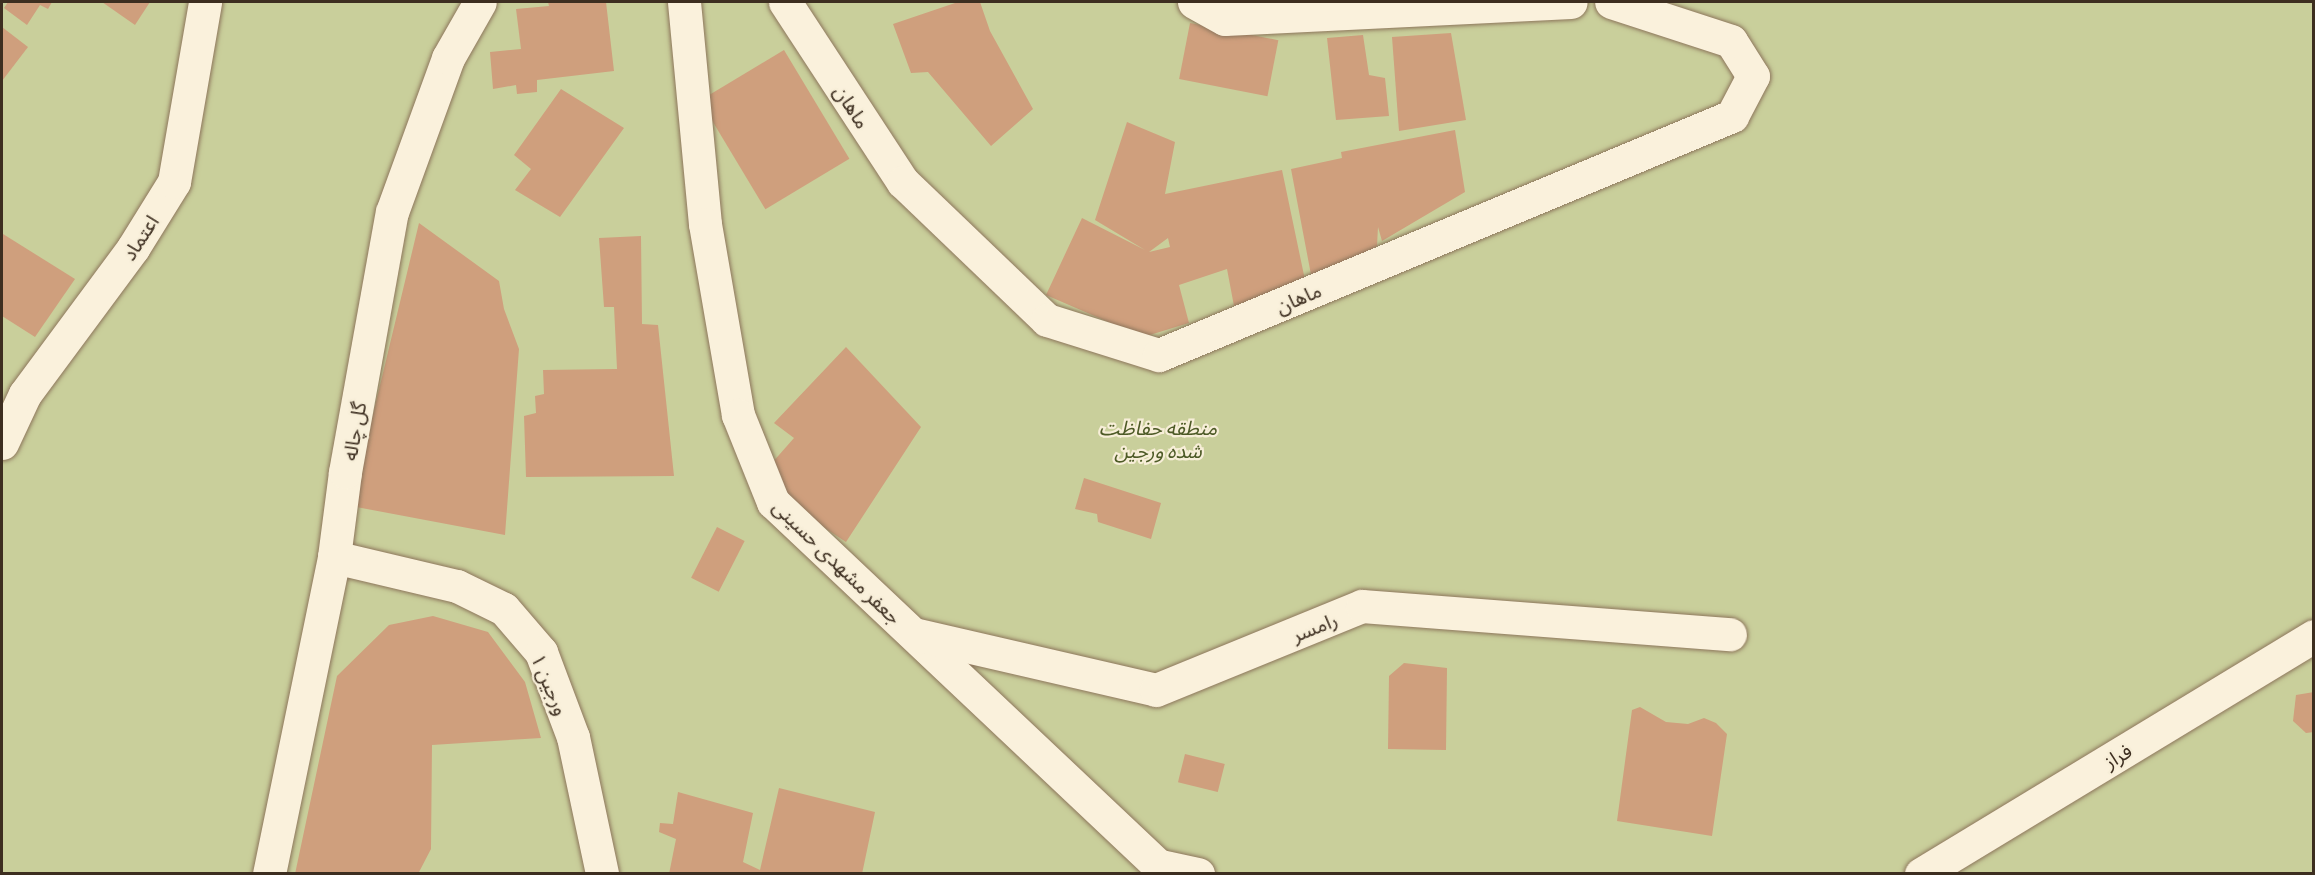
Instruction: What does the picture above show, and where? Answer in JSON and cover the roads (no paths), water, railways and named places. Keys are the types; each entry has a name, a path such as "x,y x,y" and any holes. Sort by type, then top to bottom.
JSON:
{"street":[{"name":"اعتماد","path":"2,443 25,394 133,248 174,182 205,2"},
{"name":"گل چاله","path":"269,873 334,557 345,472 392,212 448,58 480,2"},
{"name":"جعفر مشهدی حسینی","path":"684,2 705,225 738,415 773,502 1164,870"},
{"name":"ماهان","path":"785,2 903,182 1047,320 1159,355 1732,116 1753,76 1731,41 1611,2"},
{"path":"1194,2 1225,19 1570,2"},
{"name":"ورجین ۱","path":"334,557 456,586 504,609 541,652 573,737 602,873"},
{"name":"رامسر","path":"912,633 1155,690 1362,606 1730,634"},
{"name":"فراز","path":"1921,873 2313,636"},
{"path":"1164,870 1198,873"}],"park label":[{"name":"منطقه حفاظت شده ورجین","path":"1158,438"}]}
